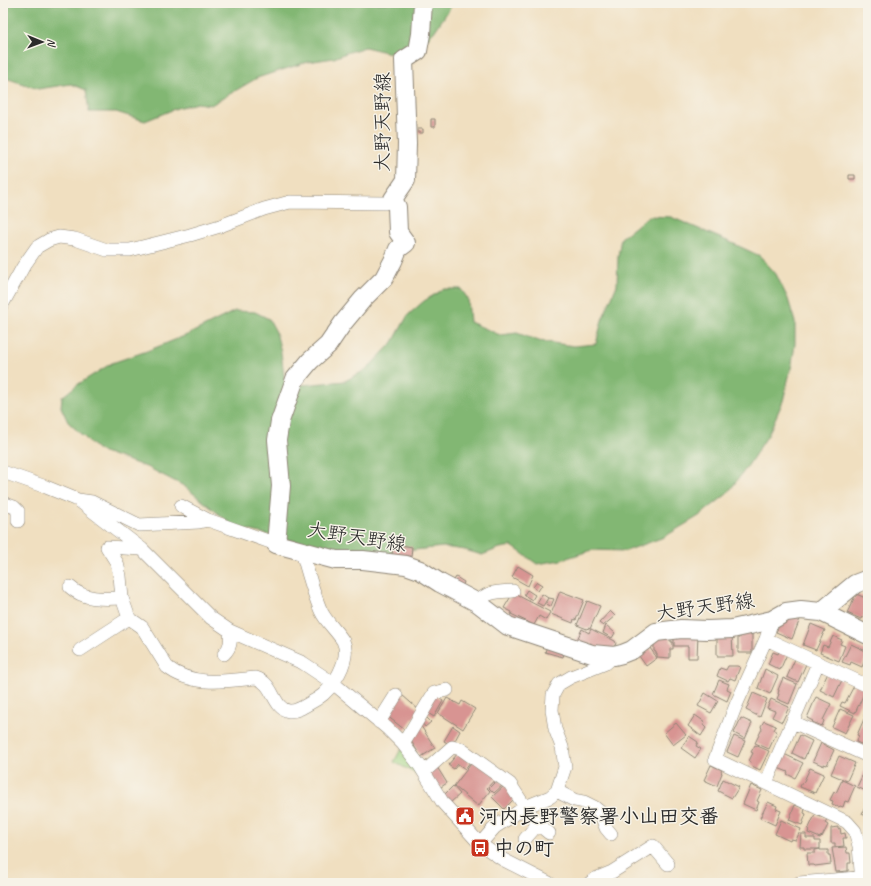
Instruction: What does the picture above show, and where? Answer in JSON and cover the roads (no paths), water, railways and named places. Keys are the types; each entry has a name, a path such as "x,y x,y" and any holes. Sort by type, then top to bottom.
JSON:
{"main road":[{"name":"大野天野線","path":"423,3 421,34 418,51 404,60 407,144 406,180 393,199 397,207 398,232 406,243 398,248 384,278 353,311 328,345 310,361 294,379 280,420 278,440 281,486 276,544 336,560 363,560 406,565 420,570 440,584 478,604 508,626 592,654 614,656 622,654 632,650 656,632 681,629 732,629 772,620 786,612 801,610 821,612"},
{"path":"821,612 864,584"},
{"path":"821,612 868,635"}],"street":[{"path":"3,303 23,267 37,247 49,240 59,237 75,239 107,250 130,250 190,235 220,226 264,209 290,202 385,203 393,199"},
{"path":"3,472 78,500 92,502 139,525 199,522 208,520"},
{"path":"78,500 142,549 211,618 230,631 303,663 333,683 387,728 403,744 424,772 443,803 480,844 502,859 549,883"},
{"path":"3,503 18,511 18,521"},
{"path":"181,506 208,520 276,544"},
{"path":"142,549 107,547 117,563 122,598 129,618 142,627 167,667 172,672 221,687 256,678 260,679 268,686 280,707 289,711 296,710 322,696 333,683 343,663 345,648 321,612 304,559 304,552"},
{"path":"70,587 78,593 88,597 98,599 122,598"},
{"path":"478,604 480,599 492,593 513,591"},
{"path":"80,650 129,618"},
{"path":"772,620 766,639 736,705 714,759 847,822 855,831 864,879 800,883"},
{"path":"224,654 229,649 231,644 230,631"},
{"path":"766,639 868,686"},
{"path":"480,844 495,827 525,807 550,797 557,791 565,766 562,747 555,729 552,710 553,695 559,684 571,677 606,663 614,656"},
{"path":"766,783 818,663"},
{"path":"403,744 434,693 448,690"},
{"path":"379,722 396,695"},
{"path":"793,722 868,756"},
{"path":"424,772 452,748 461,749 510,784 538,824 549,833"},
{"path":"557,791 574,800 584,802 594,807 600,812 606,828 611,834"},
{"path":"525,839 538,824"},
{"path":"590,883 595,879 612,872 653,846 668,864"}],"place":[{"name":"河内長野警察署小山田交番","path":"465,816"},
{"name":"中の町","path":"480,848"}]}
